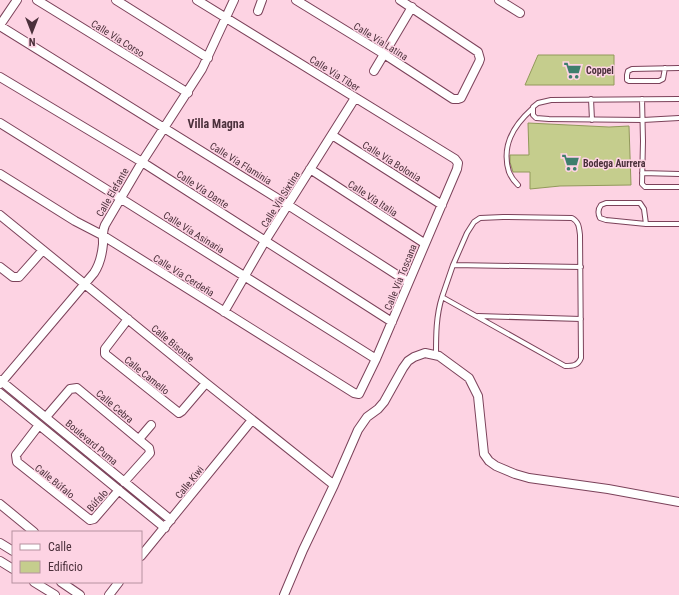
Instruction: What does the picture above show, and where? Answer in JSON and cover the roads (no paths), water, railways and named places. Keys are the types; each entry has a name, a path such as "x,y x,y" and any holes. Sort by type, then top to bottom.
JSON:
{"street":[{"path":"0,26 17,0"},
{"name":"Calle Vía Corso","path":"37,0 188,93"},
{"path":"116,0 208,58"},
{"name":"Calle Vía Tiber","path":"198,0 455,159 458,166"},
{"name":"Calle Elefante","path":"1,382 98,266 102,250 102,235 105,225 142,162 188,93 208,58 234,0"},
{"path":"258,11 262,0"},
{"name":"Calle Vía Latina","path":"296,0 456,100 462,98 479,62 480,55 476,50 412,7"},
{"path":"374,71 412,7 400,0"},
{"path":"500,0 520,13"},
{"name":"Calle Vía Flaminia","path":"0,26 288,204 408,282"},
{"name":"Calle Vía Dante","path":"0,77 142,162 392,322"},
{"name":"Calle Vía Sixtina","path":"224,312 265,241 355,98"},
{"name":"Calle Vía Asinaria","path":"0,123 245,276 376,360"},
{"name":"Calle Vía Bolonia","path":"332,135 442,205"},
{"name":"Calle Vía Toscana","path":"357,394 360,393 376,360 424,243 458,166"},
{"name":"Calle Vía Italia","path":"310,169 424,243"},
{"name":"Calle Vía Cerdeña","path":"0,174 75,221 102,235 357,394"},
{"name":"Calle Bisonte","path":"0,215 334,485"},
{"path":"0,267 16,278 21,276 43,250"},
{"name":"Calle Camello","path":"128,319 105,349 105,354 179,413 206,383"},
{"path":"284,595 358,430 367,417 378,409 384,402 408,362 425,353 436,355 445,359 469,378 478,396 481,412 484,454 489,461 496,466 529,478 614,490 679,502"},
{"name":"Boulevard Puma","path":"1,382 171,520"},
{"name":"Calle Cebra","path":"46,417 72,388 77,388 148,446 150,450 149,454 124,482"},
{"name":"Boulevard Puma","path":"0,393 165,528"},
{"name":"Calle Kiwi","path":"142,555 252,420"},
{"name":"Calle Búfalo","path":"39,425 16,455 16,462 87,519"},
{"path":"139,439 151,425"},
{"name":"Búfalo","path":"87,519 94,519 119,490"},
{"path":"0,504 33,531"},
{"path":"0,542 12,550"},
{"path":"0,561 12,568"},
{"path":"36,583 54,595"},
{"path":"62,583 80,595"},
{"path":"108,595 118,583"}],"lane":[{"path":"665,68 663,79 660,81 629,82 627,80 628,71 632,69 665,68 679,68"},
{"path":"591,99 592,120"},
{"path":"642,99 642,184 645,187 679,187"},
{"path":"518,186 509,173 506,153 510,137 521,120 538,103 551,100 679,99"},
{"path":"532,110 533,116 540,119 643,120 679,118"},
{"path":"642,174 679,174"},
{"path":"646,224 644,209 640,203 606,203 600,205 598,215 600,218 606,220 646,224 679,224"},
{"path":"436,355 437,314 442,297 453,265 467,233 474,222 484,217 503,216 572,218 576,220 579,226 580,235 582,319 581,358 574,366 565,366 442,297"},
{"path":"453,265 581,267"},
{"path":"476,316 582,319"}],"place":[{"name":"Coppel","path":"573,70"},
{"name":"Bodega Aurrera","path":"570,163"}],"district":[{"name":"Villa Magna","path":"216,124"}]}
